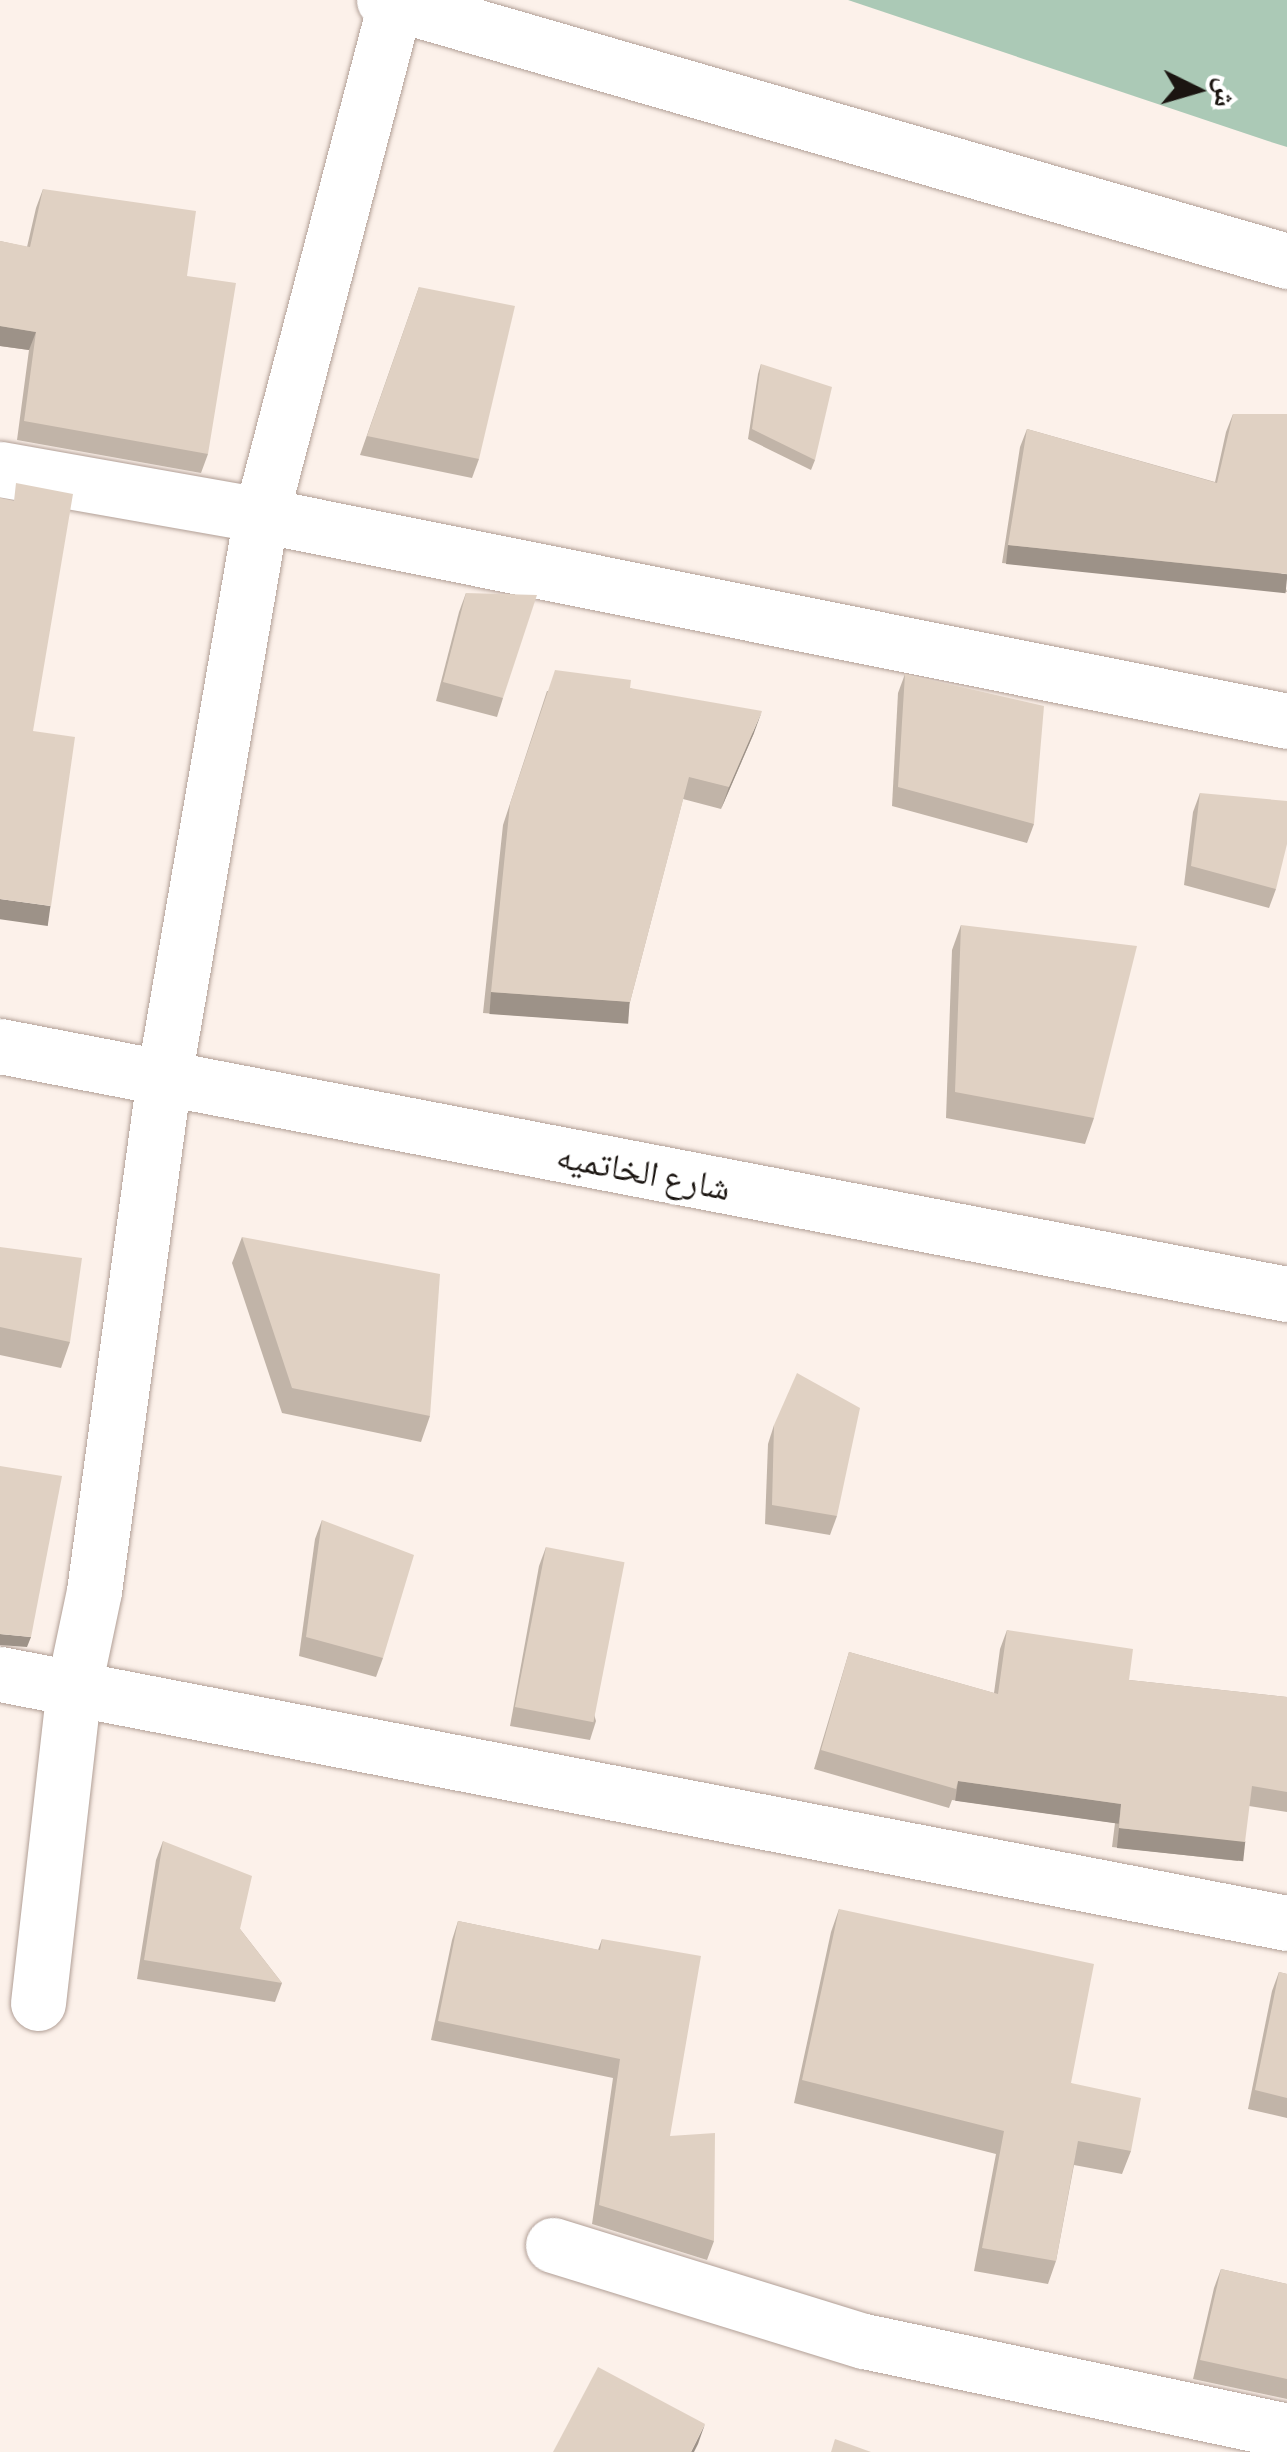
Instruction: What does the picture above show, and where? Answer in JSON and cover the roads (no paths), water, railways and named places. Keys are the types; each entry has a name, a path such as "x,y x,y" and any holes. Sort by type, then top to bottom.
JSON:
{"street":[{"path":"38,2004 74,1686 94,1590 164,1078 261,515 391,1 1287,262"},
{"path":"0,469 261,515 1287,721"},
{"name":"شارع الخاتميه","path":"0,1046 1287,1294"},
{"path":"0,1674 1287,1923"},
{"path":"553,2246 864,2341 1287,2431"}]}
